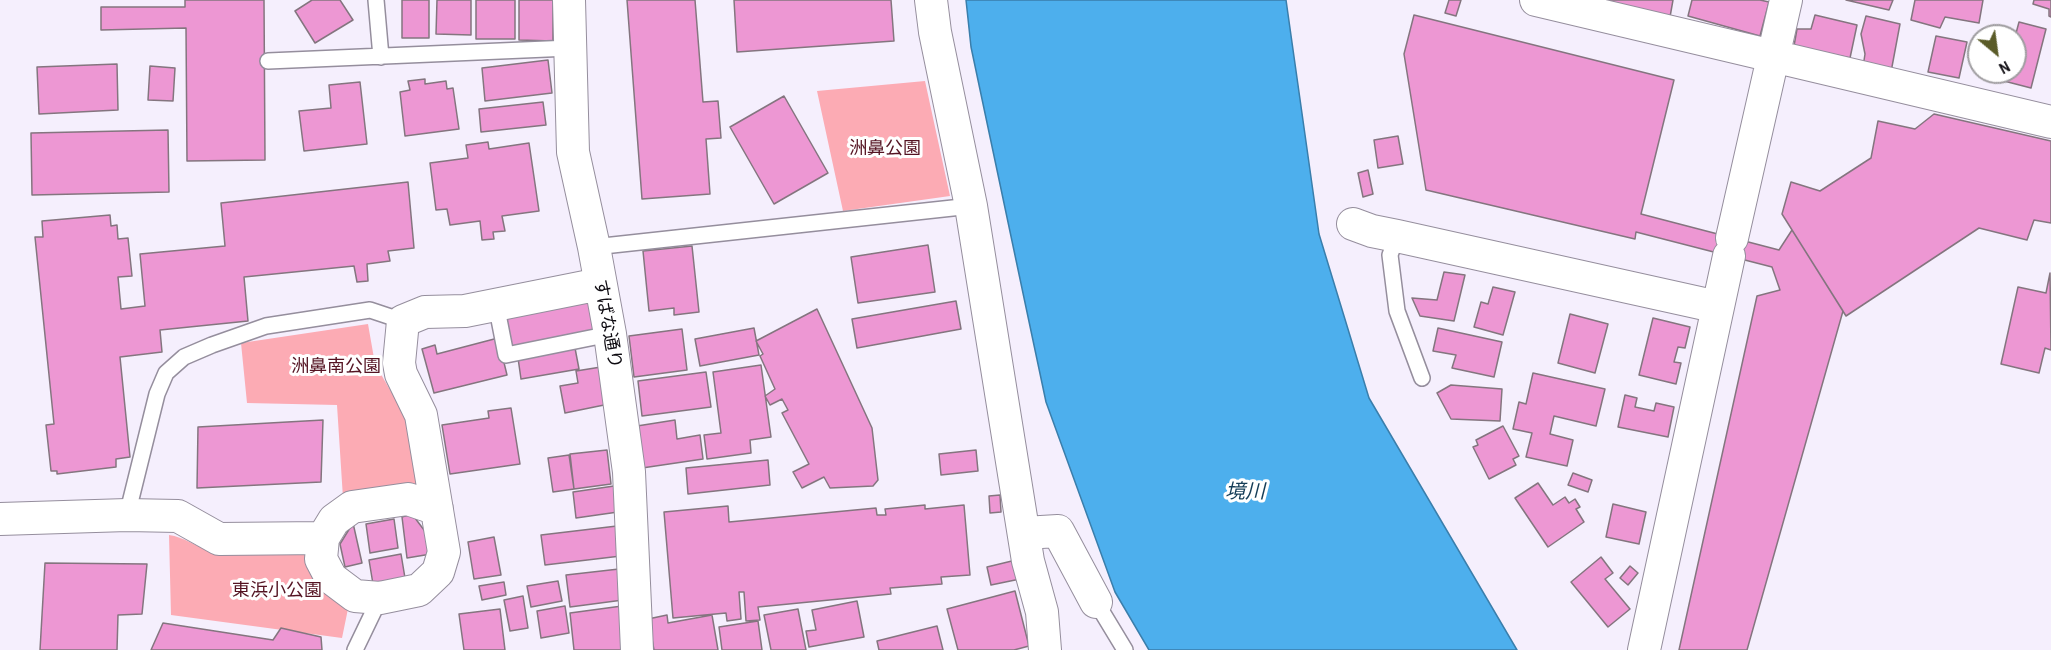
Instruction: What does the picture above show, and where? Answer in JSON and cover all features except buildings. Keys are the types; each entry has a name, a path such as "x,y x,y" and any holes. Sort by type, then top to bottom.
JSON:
{"street":[{"name":"すばな通り","path":"569,0 573,152 610,334 629,472 637,650"},
{"path":"931,0 935,32 970,206 1028,561 1042,612 1045,650"},
{"path":"1536,0 2051,122"},
{"path":"1644,650 1730,247 1786,0"},
{"path":"1353,224 1372,231 1718,307"},
{"path":"437,509 408,499 352,507 334,520 323,538 321,559 331,578 355,596 380,598 419,590 438,572 444,552 437,509 421,416 401,374 399,363 403,321 425,312 465,311 600,284"},
{"path":"0,519 127,515 178,516 219,539 323,538"},
{"path":"1024,533 1058,531 1095,602"}],"lane":[{"path":"376,0 381,57"},
{"path":"268,61 570,48"},
{"path":"594,247 970,206"},
{"path":"1397,236 1390,255 1397,311 1422,378"},
{"path":"496,304 506,355 610,334"},
{"path":"127,515 157,394 166,373 184,357 266,327 370,310 403,321"},
{"path":"355,650 380,598"},
{"path":"1095,602 1125,650"}],"green space":[{"name":"洲鼻公園","path":"925,81 950,196 843,211 817,91"},
{"name":"洲鼻南公園","path":"368,324 375,364 404,414 419,487 343,498 337,405 247,403 241,343"},
{"name":"東浜小公園","path":"169,535 209,550 307,553 349,604 342,638 171,615"}],"water":[{"name":"境川","path":"966,0 1286,0 1319,234 1369,398 1517,650 1149,650 1115,592 1046,402 971,47"}]}
